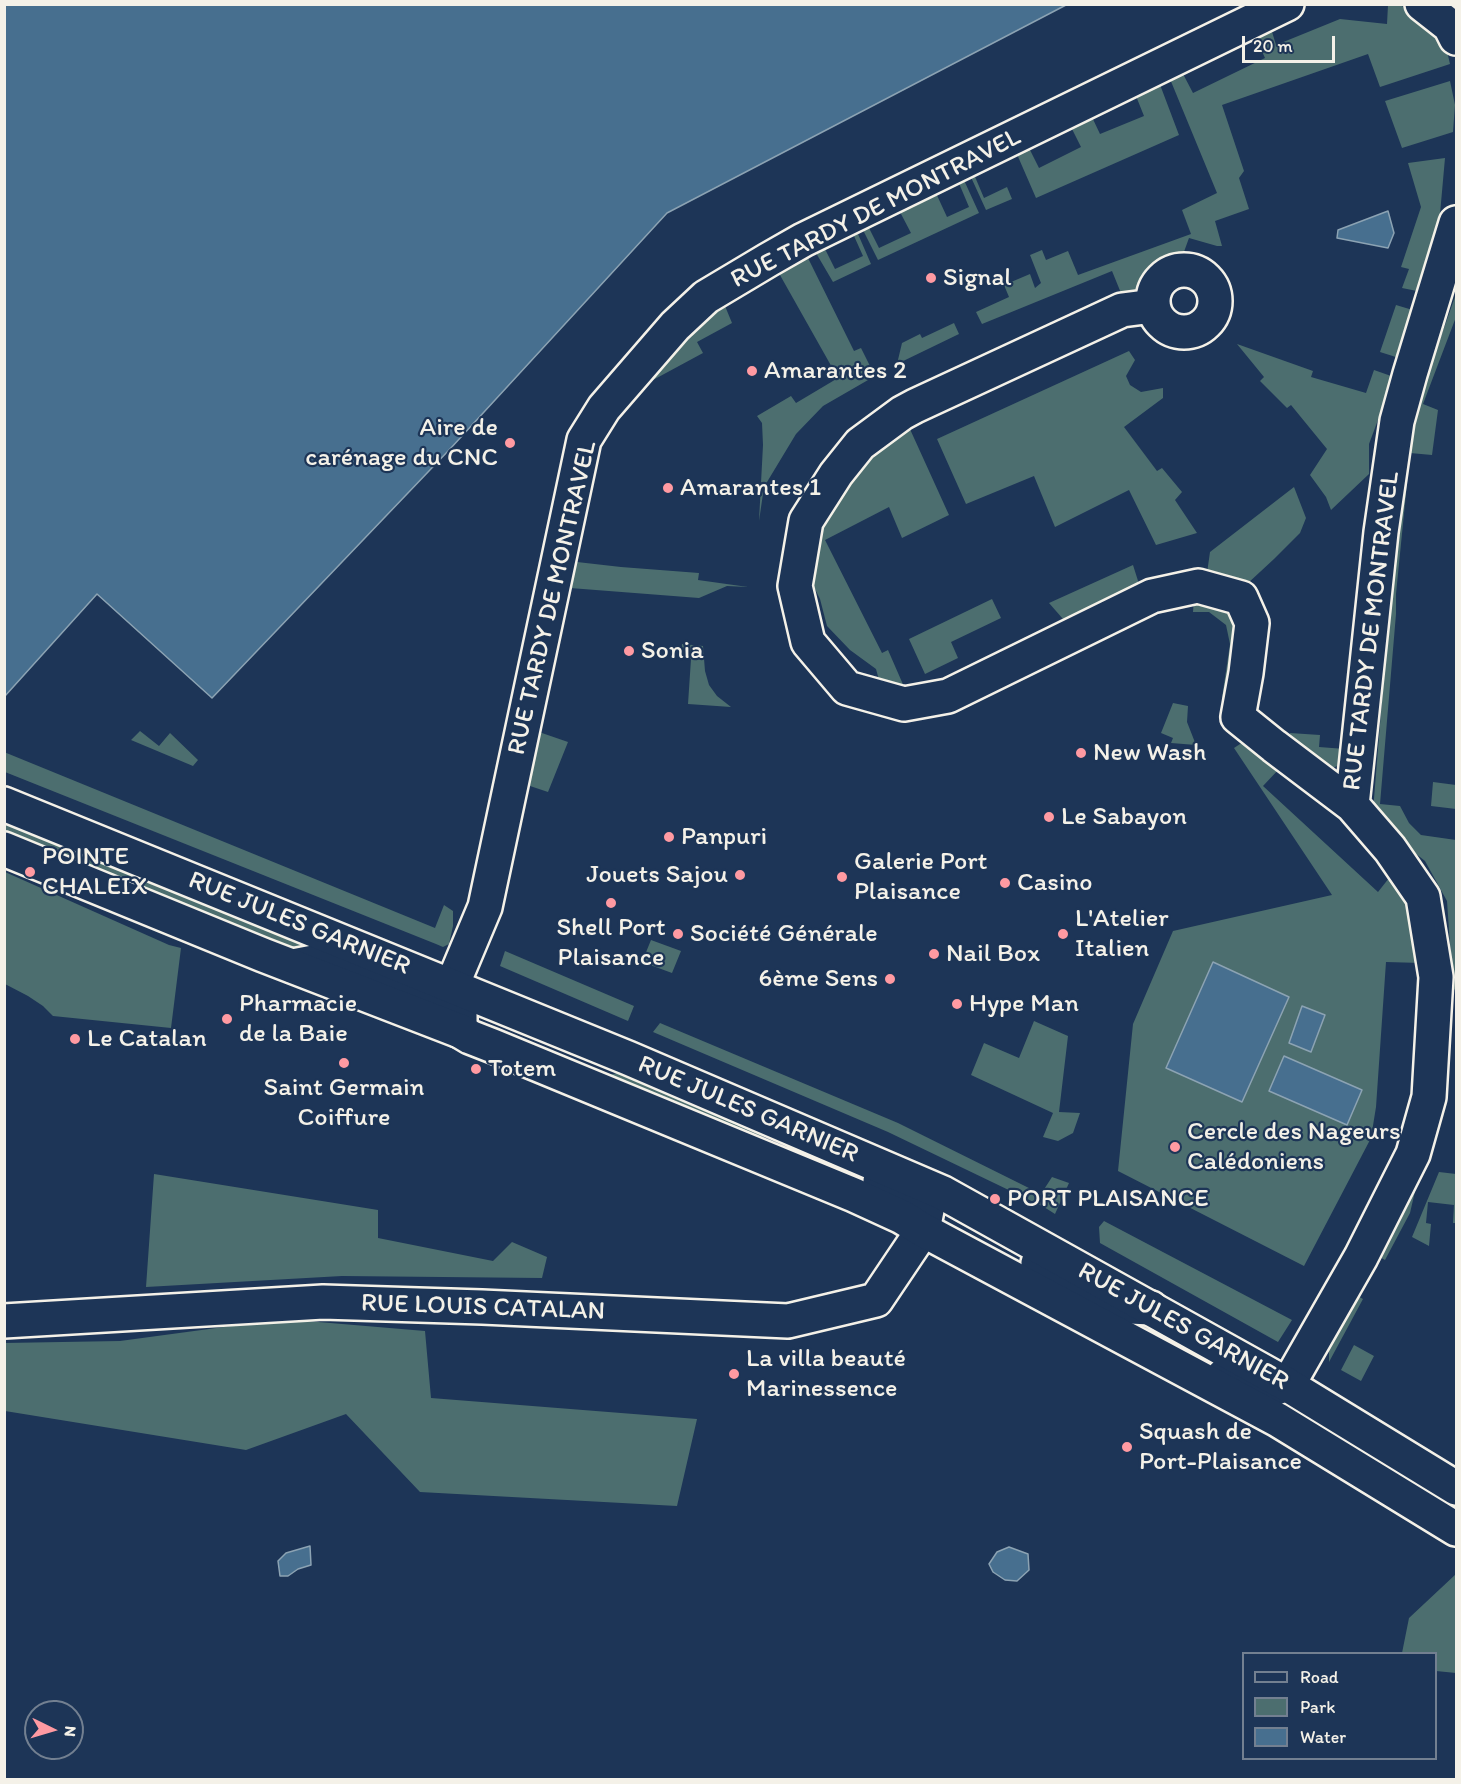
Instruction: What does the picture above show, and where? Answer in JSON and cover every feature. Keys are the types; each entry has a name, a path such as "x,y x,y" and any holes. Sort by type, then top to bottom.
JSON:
{"street":[{"name":"RUE TARDY DE MONTRAVEL","path":"460,1030 460,1014 443,1006 484,907 584,440 604,408 675,326 706,297 768,260 823,230 971,160 1287,4"},
{"path":"1422,4 1450,26 1456,38"},
{"name":"RUE TARDY DE MONTRAVEL","path":"1286,1384 1299,1367 1361,1257 1413,1154 1429,1097 1437,977 1423,897 1390,849 1352,805 1381,532 1397,421 1456,223"},
{"path":"1153,306 1122,310 915,406 860,444 836,474 806,521 795,586 808,642 847,688 904,704 948,696 1152,596 1198,586 1241,598 1252,623 1238,717 1352,805"},
{"name":"RUE JULES GARNIER","path":"4,804 628,1058 944,1193 1286,1384 1456,1488"},
{"name":"RUE JULES GARNIER","path":"4,849 263,955 460,1030 470,1037 536,1065 854,1195 902,1217 1278,1420 1456,1529"},
{"path":"293,966 324,960 428,998 453,986"},
{"path":"756,1114 778,1136 916,1196 927,1210 923,1230"},
{"path":"923,1230 936,1223 962,1217 1108,1306 1151,1308"},
{"name":"RUE LOUIS CATALAN","path":"4,1321 323,1302 494,1307 788,1321 876,1300 923,1230"},
{"path":"1107,1328 1140,1330 1261,1395 1286,1384 1289,1409 1386,1471 1394,1491"}],"green space":[{"path":"1388,5 1400,5 1426,20 1444,38 1450,64 1380,87 1368,54 1222,105 1244,171 1239,178 1249,209 1215,221 1222,246 1189,238 1181,260 1160,264 1135,293 1123,298 1112,271 982,324 976,312 1009,297 1004,285 1030,274 1035,288 1041,283 1030,255 1042,250 1046,260 1068,251 1078,275 1191,234 1182,210 1217,193 1170,79 1182,72 1193,93 1265,58 1255,36 1270,25 1276,45 1340,19 1387,24"},
{"path":"1450,81 1455,105 1453,132 1402,148 1385,101"},
{"path":"1159,82 1179,135 1036,198 1016,152 1028,146 1039,168 1081,147 1070,125 1091,115 1100,134 1144,116 1134,91"},
{"path":"1445,158 1435,256 1422,292 1402,288 1409,269 1401,267 1421,207 1408,163"},
{"path":"973,172 984,198 1007,187 1012,199 986,210 970,175"},
{"path":"963,178 979,213 878,260 863,230 869,228 879,248 911,233 900,212 935,191 947,217 969,207 958,181"},
{"path":"858,234 871,264 833,282 816,253 825,249 835,269 863,256 854,236"},
{"path":"807,256 854,351 861,348 875,376 823,406 796,434 764,487 759,521 763,445 762,423 757,416 791,396 796,403 838,378 776,268"},
{"path":"1456,294 1456,317 1423,404 1438,410 1432,455 1410,453 1396,594 1380,804 1400,806 1409,823 1421,835 1456,840 1456,990 1453,989 1447,901 1425,861 1380,825 1373,811 1394,551 1411,421"},
{"path":"1396,305 1416,311 1399,358 1380,352"},
{"path":"725,306 732,323 697,342 703,353 653,380 646,369 690,325"},
{"path":"954,323 959,334 897,364 902,343 920,334 922,338"},
{"path":"1237,344 1313,371 1311,377 1366,393 1374,370 1394,377 1369,444 1369,474 1331,510 1326,497 1310,475 1327,449 1291,405 1287,408 1260,381 1264,377"},
{"path":"1129,351 1135,360 1126,376 1130,385 1141,392 1163,388 1163,398 1124,427 1157,471 1162,468 1182,492 1175,500 1197,533 1156,545 1129,490 1055,527 1034,476 966,504 937,439"},
{"path":"909,427 949,515 902,538 889,507 825,540 882,653 888,650 905,689 880,684 876,669 850,650 827,626 820,599 812,583 817,536 833,499 873,450"},
{"path":"1294,487 1306,518 1300,533 1274,559 1247,584 1207,573 1210,552"},
{"path":"577,562 699,573 698,580 748,587 727,586 699,598 570,588"},
{"path":"1133,565 1139,584 1063,619 1049,603"},
{"path":"992,599 1001,618 951,642 958,658 925,674 909,639"},
{"path":"1194,599 1227,606 1237,620 1231,700 1222,698 1230,644 1226,625 1209,612 1193,612"},
{"path":"682,644 703,646 705,671 709,685 717,696 731,707 688,704 691,659 681,658"},
{"path":"1173,703 1188,706 1187,722 1196,745 1171,743 1173,738 1161,733"},
{"path":"140,731 159,746 170,733 198,760 193,766 131,740"},
{"path":"539,732 568,742 548,792 527,785"},
{"path":"1290,733 1320,735 1319,747 1345,749 1342,764 1328,770 1292,745"},
{"path":"1246,740 1279,769 1263,786 1378,892 1393,873 1414,898 1422,963 1386,962 1376,1107 1371,1138 1304,1266 1118,1171 1133,1024 1173,931 1332,895 1234,748"},
{"path":"4,752 435,928 444,905 453,911 453,926 449,944 443,947 5,772"},
{"path":"1433,782 1456,785 1456,809 1431,806"},
{"path":"4,816 323,951 273,951 5,841"},
{"path":"5,872 169,945 181,948 171,1028 53,1016 28,996 5,984"},
{"path":"651,940 681,951 672,973 642,962"},
{"path":"505,951 634,1006 628,1021 500,966"},
{"path":"1034,1021 1068,1036 1059,1112 1080,1113 1073,1133 1058,1141 1043,1137 1053,1113 971,1075 984,1043 1019,1058"},
{"path":"660,1023 898,1123 1041,1194 1052,1177 1069,1183 1055,1214 888,1132 653,1032"},
{"path":"627,1071 739,1122 801,1160 595,1078"},
{"path":"1439,1172 1456,1174 1456,1223 1453,1223 1454,1205 1428,1202 1426,1223 1431,1224 1429,1246 1412,1237"},
{"path":"154,1174 378,1210 378,1238 493,1261 512,1242 547,1257 542,1278 342,1276 146,1287"},
{"path":"1416,1187 1410,1213 1385,1260 1378,1256"},
{"path":"1104,1221 1292,1320 1278,1342 1100,1243 1099,1227"},
{"path":"1356,1295 1363,1299 1329,1362 1329,1342"},
{"path":"283,1319 425,1331 431,1398 697,1419 677,1506 420,1492 346,1414 246,1450 5,1411 4,1343 120,1341"},
{"path":"1354,1345 1374,1356 1361,1381 1341,1370"},
{"path":"1456,1574 1456,1673 1437,1671 1437,1652 1402,1652 1409,1618"}],"water":[{"path":"5,4 1066,5 667,213 450,449 212,698 97,594 5,696"},
{"path":"1388,211 1394,233 1388,248 1337,238 1338,230"},
{"path":"1213,962 1289,997 1242,1102 1166,1068"},
{"path":"1302,1006 1325,1015 1311,1052 1289,1043"},
{"path":"1284,1056 1362,1090 1347,1125 1269,1091"},
{"path":"310,1546 311,1565 298,1569 288,1576 280,1576 278,1561 286,1553"},
{"path":"1009,1547 1028,1554 1029,1570 1017,1581 1005,1580 993,1572 989,1564 997,1552"}],"place":[{"name":"Signal","path":"931,278"},
{"name":"Amarantes 2","path":"752,371"},
{"name":"Aire de carénage du CNC","path":"510,443"},
{"name":"Amarantes 1","path":"668,488"},
{"name":"Sonia","path":"629,651"},
{"name":"New Wash","path":"1081,753"},
{"name":"Le Sabayon","path":"1049,817"},
{"name":"Panpuri","path":"669,837"},
{"name":"POINTE CHALEIX","path":"30,872"},
{"name":"Jouets Sajou","path":"740,875"},
{"name":"Galerie Port Plaisance","path":"842,877"},
{"name":"Casino","path":"1005,883"},
{"name":"Shell Port Plaisance","path":"611,903"},
{"name":"Société Générale","path":"678,934"},
{"name":"L'Atelier Italien","path":"1063,934"},
{"name":"Nail Box","path":"934,954"},
{"name":"6ème Sens","path":"890,979"},
{"name":"Hype Man","path":"957,1004"},
{"name":"Pharmacie de la Baie","path":"227,1019"},
{"name":"Le Catalan","path":"75,1039"},
{"name":"Saint Germain Coiffure","path":"344,1063"},
{"name":"Totem","path":"476,1069"},
{"name":"Cercle des Nageurs Calédoniens","path":"1175,1147"},
{"name":"PORT PLAISANCE","path":"995,1199"},
{"name":"La villa beauté Marinessence","path":"734,1374"},
{"name":"Squash de Port-Plaisance","path":"1127,1447"}]}
